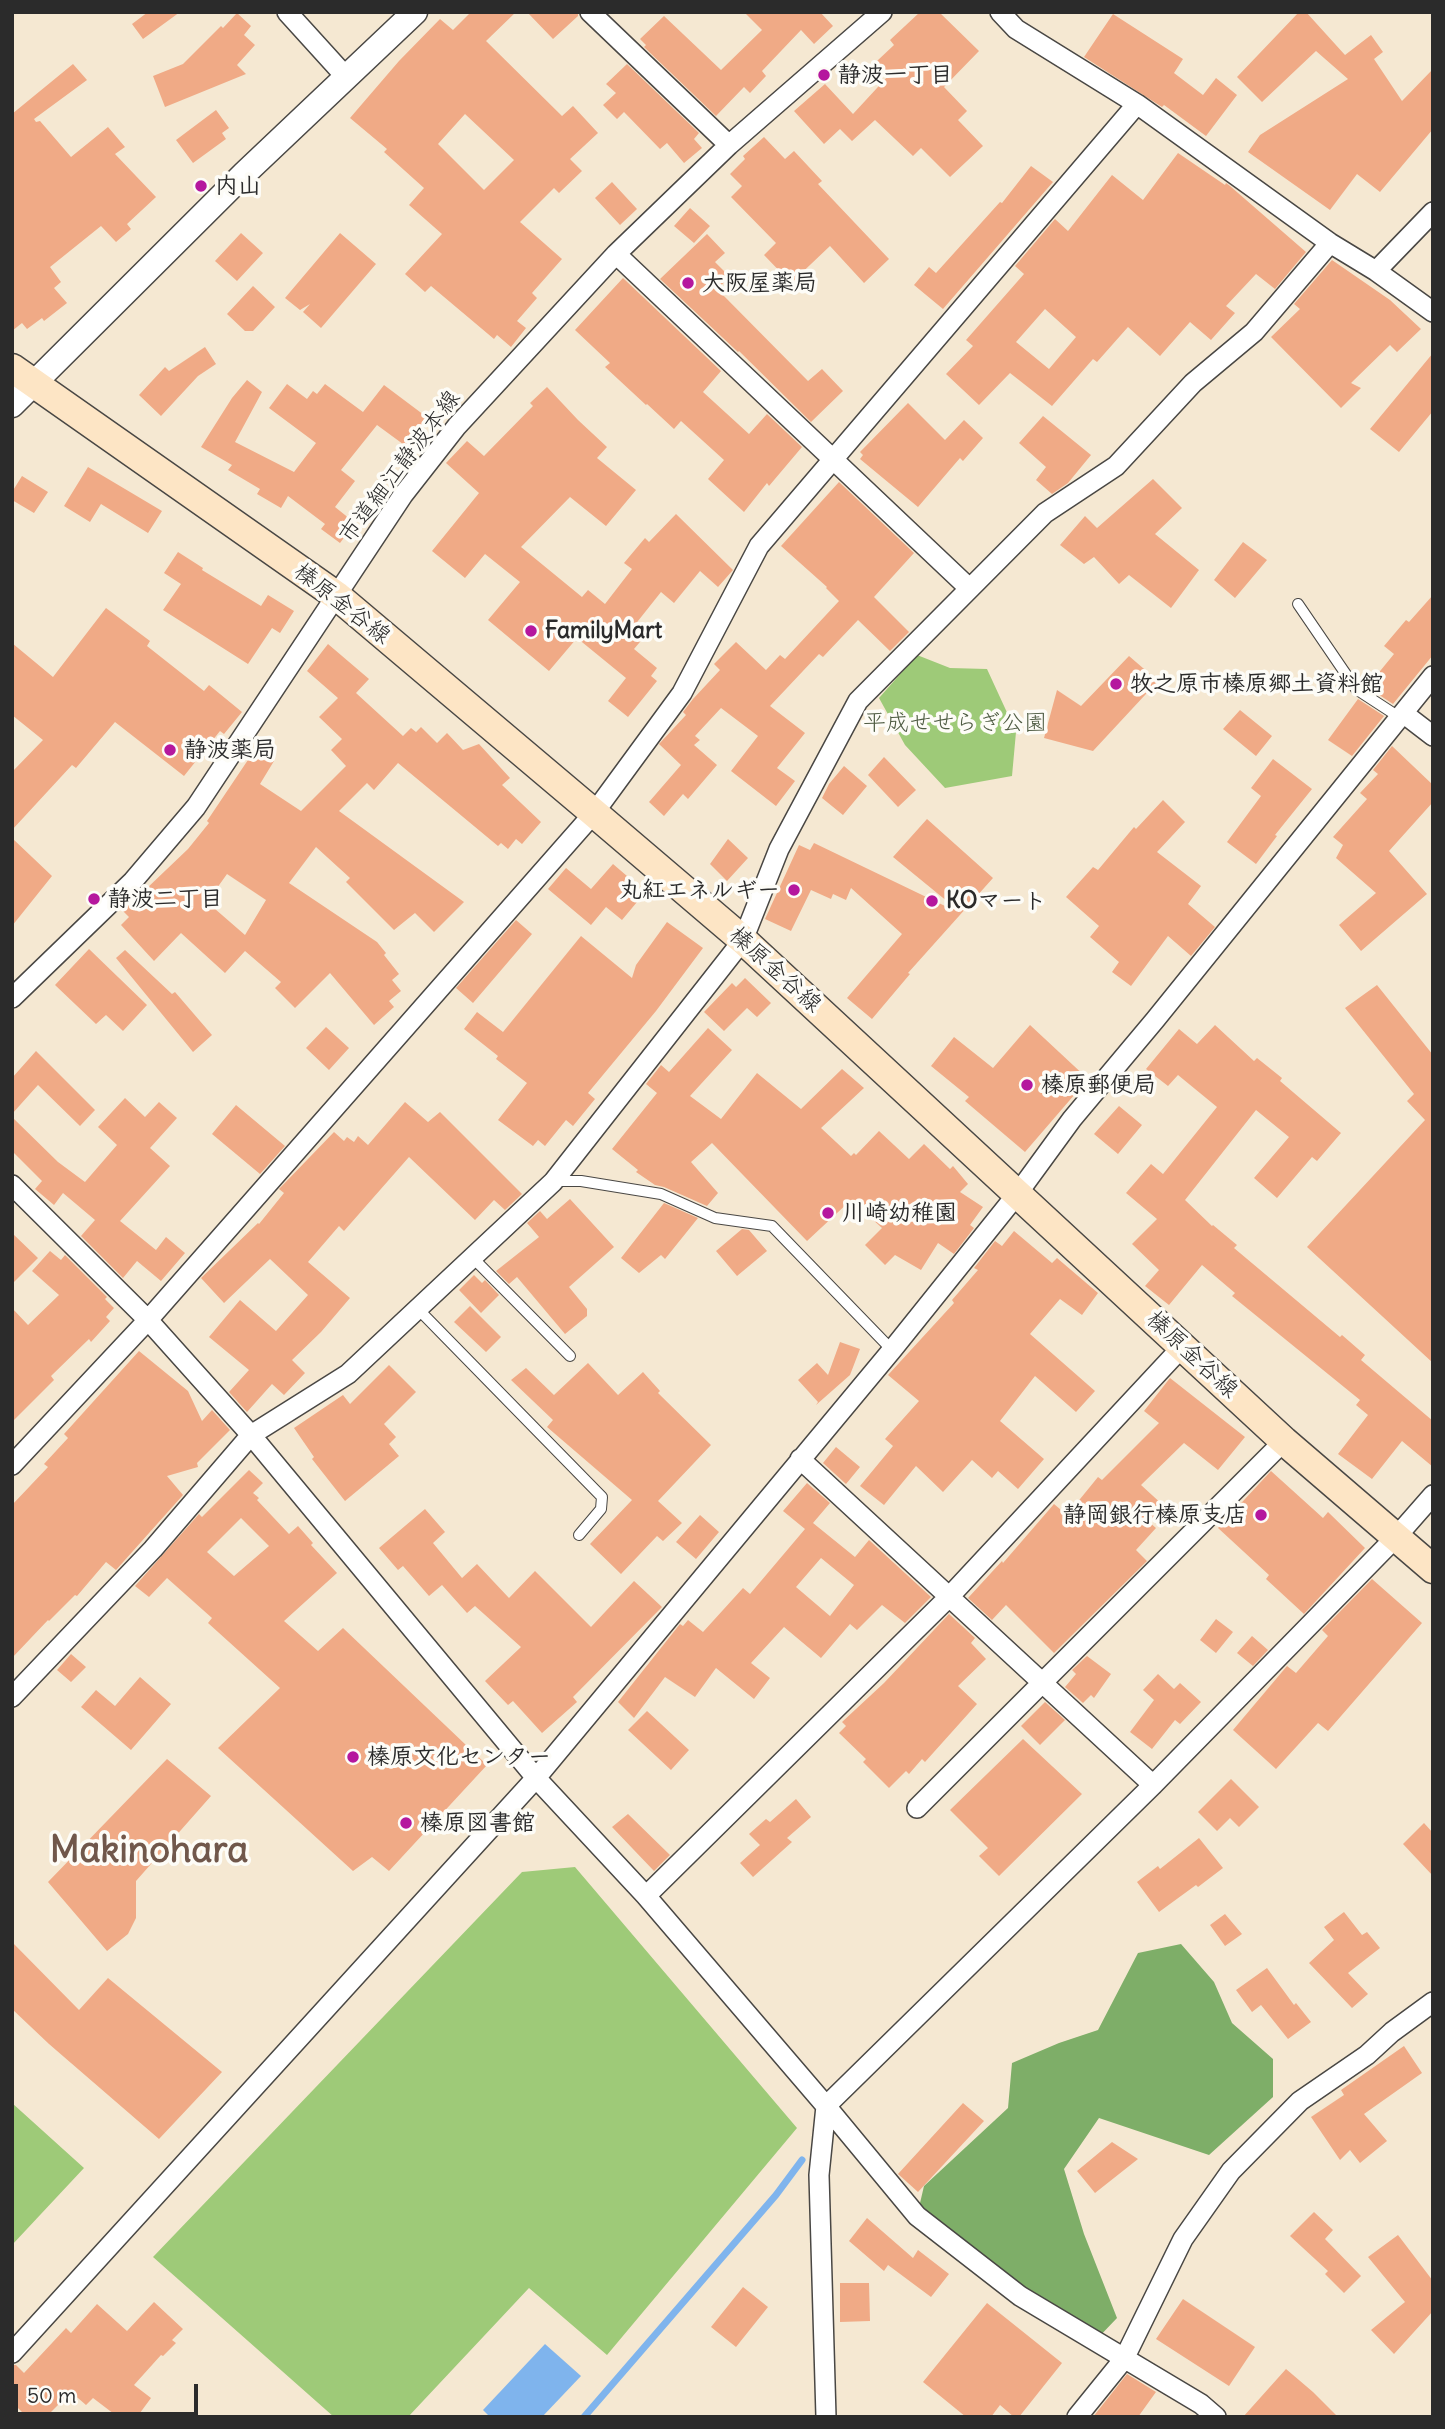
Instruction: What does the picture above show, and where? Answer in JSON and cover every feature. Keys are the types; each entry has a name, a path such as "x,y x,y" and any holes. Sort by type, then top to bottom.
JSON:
{"main road":[{"name":"榛原金谷線","path":"23,375 337,596 594,813 743,940 1284,1441 1433,1569"}],"street":[{"path":"287,12 346,77"},
{"path":"12,405 23,375 244,174 415,12"},
{"path":"590,12 729,145"},
{"name":"市道細江静波本線","path":"12,998 133,881 196,807 403,495 457,426 616,254 729,145 882,12"},
{"path":"1000,12 1016,29 1137,104 1330,243 1376,271 1433,312"},
{"path":"12,1465 148,1320 594,813 682,694 759,546 1137,104"},
{"path":"1376,271 1433,212"},
{"path":"12,1697 153,1549 251,1435 348,1374 554,1181 743,940 779,849 858,701 1045,513 1116,466 1192,383 1254,332 1330,243"},
{"path":"616,254 969,588"},
{"path":"12,2353 536,1778 892,1350 1018,1193 1072,1119 1433,676"},
{"path":"1401,715 1433,736"},
{"path":"12,1185 148,1320 251,1435 536,1778 646,1896 917,2216 1020,2296 1201,2404 1216,2417"},
{"path":"646,1896 949,1597 1182,1347"},
{"path":"917,1808 1284,1441"},
{"path":"800,1459 1153,1785"},
{"path":"826,2417 819,2175 826,2106 1153,1785 1397,1536 1433,1495"},
{"path":"1077,2417 1124,2359 1183,2239 1231,2171 1300,2101 1367,2055 1392,2032 1433,2002"}],"lane":[{"path":"1298,604 1356,689 1401,715"},
{"path":"554,1181 581,1181 662,1194 715,1217 772,1226 892,1350"},
{"path":"472,1258 570,1356"},
{"path":"418,1309 602,1497 601,1509 579,1535"}],"green space":[{"name":"平成せせらぎ公園","path":"917,655 950,668 987,669 1016,732 1012,776 945,788 905,745 879,698"},
{"path":"575,1867 797,2128 607,2355 529,2288 408,2417 334,2417 153,2257 522,1872"},
{"path":"1181,1944 1214,1982 1232,2023 1273,2059 1273,2097 1209,2155 1099,2118 1064,2169 1084,2234 1117,2318 1095,2341 917,2216 924,2186 1008,2108 1012,2063 1098,2030 1138,1953"},
{"path":"12,2103 84,2168 12,2245"}],"water":[{"path":"545,2344 581,2376 542,2417 490,2417 483,2410"}],"building":[{"path":"148,12 180,12 143,39 132,24"},
{"path":"471,12 516,12 486,41 562,116 573,106 598,133 570,159 582,171 559,193 554,188 520,222 562,259 532,293 537,298 517,321 526,328 511,347 497,335 494,339 431,286 425,292 405,274 442,234 409,205 424,188 384,152 387,149 350,118 440,19 453,30","holes":["465,114 514,160 484,190 438,144"]},
{"path":"527,12 578,12 578,16 553,39"},
{"path":"744,12 820,12 833,26 814,44 801,30 762,71 766,76 750,93 744,87 716,116 644,47 646,45 640,39 664,16 721,70 762,30"},
{"path":"920,12 939,12 979,51 944,87 967,111 958,120 983,146 950,177 921,148 913,156 875,120 852,141 840,129 824,144 794,111 825,84 853,114 889,75 877,61 894,45 890,40"},
{"path":"1299,12 1306,12 1345,55 1371,35 1383,52 1374,59 1402,101 1433,69 1433,129 1380,192 1357,174 1330,210 1248,152 1260,135 1348,79 1316,51 1262,102 1237,77"},
{"path":"237,13 251,26 244,35 255,45 237,65 246,74 165,107 153,76 183,64"},
{"path":"1113,14 1183,59 1174,73 1203,95 1216,78 1237,95 1206,136 1164,105 1162,107 1084,57"},
{"path":"73,64 87,80 34,119 36,122 40,121 71,157 108,127 125,147 115,154 156,197 127,224 131,229 116,242 101,226 50,267 61,282 54,288 67,303 44,321 42,318 27,329 22,323 12,331 12,114"},
{"path":"627,64 699,133 694,139 702,148 684,163 667,143 660,149 624,112 617,119 603,105 616,93 606,84"},
{"path":"216,110 229,128 222,133 226,139 193,163 176,140"},
{"path":"764,137 785,159 794,151 822,181 818,184 889,259 864,283 830,246 791,283 764,255 776,243 731,197 742,186 730,174 745,159 743,156"},
{"path":"1178,153 1230,186 1306,252 1275,289 1256,274 1226,306 1235,313 1211,340 1190,322 1160,356 1128,327 1097,362 1093,359 1052,406 1010,373 979,405 946,374 973,346 966,340 1024,274 1015,266 1055,219 1068,231 1112,175 1143,200","holes":["1045,309 1076,337 1049,369 1016,342"]},
{"path":"1031,166 1053,182 943,309 914,285 929,267 936,273 1000,202 1002,203"},
{"path":"612,182 637,209 620,225 595,198"},
{"path":"690,208 710,226 694,243 674,226"},
{"path":"241,233 263,253 237,281 215,261"},
{"path":"340,233 376,264 321,328 303,312 310,304 300,310 285,298"},
{"path":"707,234 725,253 715,262 730,277 718,288 721,293 808,381 822,369 843,391 811,422 660,279"},
{"path":"1332,260 1390,300 1421,329 1397,352 1390,345 1351,383 1361,388 1341,408 1271,337 1300,309 1294,304"},
{"path":"623,278 721,371 703,392 749,434 767,414 802,447 769,486 767,483 744,512 708,479 724,460 681,421 674,429 646,405 605,367 610,363 575,330"},
{"path":"253,286 275,307 253,331 245,331 227,314"},
{"path":"205,347 216,364 198,376 161,416 139,395 165,367 169,371"},
{"path":"1433,353 1433,411 1399,452 1370,429"},
{"path":"247,380 262,392 235,442 294,472 316,443 269,408 287,384 307,399 313,391 317,394 325,384 363,412 384,385 428,418 407,447 377,425 341,470 355,481 335,507 355,523 340,543 321,529 325,524 288,496 281,508 257,494 260,489 228,470 232,465 201,447 232,398"},
{"path":"547,387 607,447 597,458 636,490 606,526 570,497 521,547 582,597 588,590 605,604 632,569 624,563 645,538 649,542 676,514 733,570 718,587 700,571 674,603 661,592 634,626 645,636 634,649 657,668 651,676 657,681 628,717 608,701 626,678 577,638 549,671 488,620 520,582 485,554 465,578 432,551 479,493 446,463 467,441 484,456 533,406 530,403"},
{"path":"908,403 945,440 964,420 983,438 963,461 960,458 918,507 860,459 863,455 860,452"},
{"path":"1043,416 1091,455 1068,483 1052,494 1036,480 1046,467 1019,443"},
{"path":"88,467 162,511 148,533 101,504 90,522 64,506"},
{"path":"22,476 48,492 34,513 12,500 12,492"},
{"path":"1153,479 1182,508 1155,534 1199,570 1171,608 1129,575 1119,584 1094,557 1084,564 1060,545 1085,516 1097,528"},
{"path":"839,482 914,553 874,597 909,632 890,651 858,620 823,657 819,654 770,706 805,733 777,768 795,781 776,806 731,771 758,736 721,708 695,736 700,740 694,745 717,765 688,799 683,794 664,816 649,802 681,765 659,744 686,715 683,712 693,699 720,670 714,664 736,642 766,670 780,655 785,659 839,601 781,546"},
{"path":"1243,542 1267,560 1235,598 1214,580"},
{"path":"178,552 261,606 268,595 294,611 280,633 272,628 248,664 163,610 181,584 164,573"},
{"path":"1433,595 1433,655 1393,704 1367,687 1394,654 1384,646 1406,620 1409,622"},
{"path":"106,608 150,641 147,646 204,691 209,685 242,712 224,734 220,731 184,776 115,722 76,768 72,765 12,830 12,772 43,740 12,715 12,643 53,677"},
{"path":"328,644 369,679 356,693 403,736 411,728 416,732 421,727 437,743 447,733 463,750 479,744 510,778 502,785 541,822 522,844 516,839 508,849 501,843 498,846 398,763 374,790 367,783 339,811 464,902 434,932 415,913 394,930 346,882 350,878 316,847 289,883 377,942 399,974 392,980 401,991 389,1001 394,1007 374,1025 330,973 295,1008 275,988 281,982 245,951 225,973 181,933 154,961 121,925 129,917 123,911 188,849 209,823 207,821 256,748 274,761 260,784 301,811 346,766 331,750 342,739 319,717 338,698 307,671","holes":["227,874 266,900 245,935 207,902"]},
{"path":"1129,656 1158,681 1093,751 1044,738 1057,690 1081,706"},
{"path":"1358,699 1384,716 1352,756 1328,740"},
{"path":"1240,710 1272,736 1256,756 1223,729"},
{"path":"1392,746 1433,785 1433,802 1389,851 1427,894 1361,951 1339,925 1376,893 1336,858 1343,845 1333,837 1367,799 1360,793 1378,774 1373,770"},
{"path":"884,757 916,790 898,807 868,775"},
{"path":"1273,759 1312,789 1275,835 1277,836 1256,864 1227,842 1261,796 1251,788"},
{"path":"844,766 867,786 843,815 822,798 829,784"},
{"path":"1163,800 1185,822 1157,852 1201,886 1188,904 1215,927 1191,956 1168,936 1131,986 1112,972 1119,962 1090,937 1099,926 1066,897 1093,867 1098,870 1134,827 1136,829"},
{"path":"927,819 993,878 908,973 910,974 872,1019 847,998 902,934 851,888 846,900 833,894 831,899 811,890 791,931 765,919 799,845 810,850 814,843 945,906 948,902 893,857"},
{"path":"12,838 52,876 12,926"},
{"path":"728,839 748,858 727,881 710,864"},
{"path":"613,864 627,876 624,881 642,896 622,920 606,907 591,925 548,889 566,868 591,889"},
{"path":"516,920 532,934 473,1003 456,988"},
{"path":"667,922 703,948 656,1011 588,1093 595,1099 573,1126 566,1120 545,1146 538,1140 533,1146 498,1120 527,1083 464,1029 477,1012 503,1032 581,936 632,978 636,965"},
{"path":"89,949 147,1005 123,1031 106,1015 96,1024 55,985"},
{"path":"125,950 172,994 175,992 212,1035 193,1052 116,958"},
{"path":"745,978 771,1003 757,1017 747,1008 724,1031 704,1012 732,983 736,987"},
{"path":"1377,985 1433,1055 1433,1363 1307,1247 1425,1120 1407,1101 1414,1094 1345,1008"},
{"path":"1030,1025 1088,1079 1025,1152 965,1101 969,1097 931,1066 954,1037 993,1068"},
{"path":"1215,1025 1254,1061 1257,1058 1282,1078 1280,1081 1341,1133 1317,1161 1312,1157 1277,1198 1254,1178 1289,1137 1256,1110 1185,1200 1237,1245 1234,1248 1365,1355 1361,1360 1433,1421 1433,1467 1402,1441 1372,1479 1338,1454 1368,1415 1356,1405 1360,1400 1232,1296 1235,1293 1202,1265 1169,1305 1145,1286 1159,1270 1132,1244 1157,1219 1126,1193 1151,1164 1163,1174 1217,1107 1178,1075 1168,1086 1146,1069 1179,1029 1197,1044"},
{"path":"326,1027 349,1048 329,1070 306,1048"},
{"path":"708,1028 732,1050 690,1096 721,1119 757,1073 801,1109 842,1069 864,1088 821,1128 851,1156 854,1153 856,1155 879,1131 909,1159 924,1144 950,1169 953,1166 968,1184 960,1192 983,1207 970,1225 974,1228 954,1254 938,1243 921,1270 895,1255 885,1265 865,1245 882,1228 851,1200 807,1241 712,1143 691,1162 718,1193 707,1206 655,1185 636,1172 638,1170 612,1149 657,1093 646,1084 661,1065 669,1072"},
{"path":"36,1051 95,1110 80,1126 38,1085 12,1114 12,1078"},
{"path":"125,1098 145,1117 159,1102 177,1118 150,1148 170,1166 120,1221 156,1250 166,1237 185,1253 161,1281 137,1261 123,1278 81,1236 95,1220 63,1193 54,1205 35,1189 42,1181 12,1151 12,1117 58,1162 85,1182 117,1145 98,1127"},
{"path":"405,1102 428,1122 440,1112 522,1194 505,1210 494,1200 475,1220 409,1157 344,1231 339,1226 308,1262 350,1298 292,1360 305,1373 284,1395 272,1384 247,1412 229,1392 249,1370 209,1337 240,1300 276,1331 308,1295 270,1259 224,1303 201,1278 259,1224 284,1193 279,1189 334,1132 344,1141 347,1137 354,1142 358,1136 368,1145"},
{"path":"236,1105 285,1146 260,1174 212,1134"},
{"path":"1119,1106 1142,1125 1118,1154 1094,1134"},
{"path":"570,1199 614,1247 569,1287 587,1309 587,1316 565,1334 517,1277 509,1284 496,1271 539,1237 527,1223 540,1211 547,1219"},
{"path":"664,1203 698,1218 665,1259 661,1255 639,1273 621,1258"},
{"path":"742,1229 749,1230 767,1251 737,1276 716,1251"},
{"path":"1014,1231 1052,1263 1057,1258 1098,1293 1082,1315 1060,1299 1030,1334 1095,1391 1076,1412 1035,1376 1000,1421 1044,1459 1018,1489 998,1471 992,1478 972,1460 943,1492 916,1466 884,1505 860,1486 893,1446 885,1439 919,1401 888,1375 954,1303 952,1300 978,1270 974,1268 995,1241 1002,1246"},
{"path":"12,1233 38,1258 12,1284"},
{"path":"50,1251 61,1260 65,1255 107,1297 105,1299 114,1308 106,1317 110,1321 91,1342 89,1339 51,1376 54,1380 12,1422 12,1308 28,1325 59,1295 32,1271"},
{"path":"474,1275 482,1283 485,1280 499,1295 481,1313 459,1290"},
{"path":"470,1306 501,1337 486,1352 454,1322"},
{"path":"840,1342 860,1349 850,1375 816,1405 818,1402 798,1380 817,1363 828,1375"},
{"path":"139,1351 188,1391 202,1421 212,1410 230,1430 197,1463 198,1467 167,1476 183,1495 116,1570 106,1562 77,1596 48,1620 12,1658 12,1505 48,1467 44,1464 68,1438 64,1434"},
{"path":"588,1363 618,1395 643,1372 660,1391 658,1393 711,1445 658,1501 682,1523 663,1541 657,1536 621,1574 590,1544 632,1500 547,1427 553,1420 511,1380 526,1368 554,1395"},
{"path":"389,1365 416,1392 384,1424 396,1437 389,1444 399,1456 345,1501 312,1459 314,1457 294,1428 343,1395 350,1404"},
{"path":"1170,1378 1245,1437 1218,1470 1184,1443 1141,1485 1164,1506 1149,1522 1156,1528 1136,1550 1147,1561 1054,1653 1006,1605 992,1620 968,1598 1002,1561 1003,1563 1054,1504 1067,1515 1098,1477 1102,1480 1159,1423 1144,1411"},
{"path":"836,1447 860,1467 846,1484 823,1463"},
{"name":"榛原文化センター","path":"249,1470 263,1483 253,1493 259,1498 257,1500 289,1534 298,1526 313,1543 311,1545 337,1573 284,1621 318,1651 343,1628 487,1765 389,1871 372,1857 353,1871 218,1748 280,1688 208,1623 212,1618 167,1578 149,1597 135,1586 199,1514 202,1517","holes":["241,1518 269,1546 234,1576 207,1552"]},
{"path":"1271,1471 1323,1518 1328,1512 1365,1548 1304,1614 1266,1579 1269,1575 1218,1528"},
{"path":"807,1483 830,1503 813,1523 855,1557 869,1540 931,1597 905,1623 882,1605 857,1630 850,1624 821,1658 784,1627 751,1663 770,1678 754,1699 716,1668 695,1697 665,1677 634,1718 618,1702 680,1624 683,1626 688,1620 703,1632 743,1588 750,1594 805,1529 783,1511","holes":["821,1558 854,1585 830,1616 796,1587"]},
{"path":"425,1509 445,1532 433,1543 462,1578 477,1564 509,1598 535,1571 591,1627 634,1581 662,1607 573,1697 577,1702 542,1733 513,1701 508,1705 485,1681 521,1647 475,1606 467,1613 442,1585 429,1596 403,1566 398,1570 379,1548"},
{"path":"700,1515 719,1532 696,1559 676,1542"},
{"path":"1372,1579 1422,1623 1328,1731 1318,1723 1276,1769 1233,1730 1287,1666 1296,1673 1328,1636 1322,1630"},
{"path":"949,1614 975,1638 971,1643 986,1659 958,1686 977,1704 925,1762 922,1759 909,1774 906,1771 889,1788 863,1762 866,1759 839,1733 846,1726 842,1722 884,1683"},
{"path":"1216,1619 1233,1632 1216,1653 1200,1640"},
{"path":"1252,1636 1268,1650 1253,1666 1237,1653"},
{"path":"71,1654 86,1667 71,1682 57,1670"},
{"path":"1087,1656 1111,1674 1094,1698 1091,1695 1083,1703 1065,1687 1076,1674 1072,1670"},
{"path":"1158,1674 1174,1689 1180,1683 1201,1702 1180,1724 1175,1720 1152,1749 1130,1732 1154,1700 1143,1690"},
{"path":"140,1677 171,1704 131,1750 81,1707 96,1690 115,1706"},
{"path":"1045,1702 1065,1720 1040,1745 1021,1726"},
{"path":"647,1711 689,1750 671,1770 628,1730"},
{"path":"1023,1739 1082,1794 999,1876 979,1856 988,1848 950,1810"},
{"path":"167,1759 211,1796 136,1881 136,1918 128,1934 107,1951 48,1882"},
{"path":"1231,1779 1259,1807 1239,1827 1230,1818 1217,1831 1198,1812"},
{"path":"796,1799 811,1817 787,1838 792,1842 753,1877 740,1863 760,1845 749,1834 766,1819 770,1822"},
{"path":"628,1814 670,1855 654,1871 612,1827"},
{"path":"1424,1823 1433,1833 1433,1876 1403,1844"},
{"path":"1199,1838 1223,1868 1159,1912 1137,1882 1158,1866 1160,1869"},
{"path":"1344,1912 1362,1935 1367,1932 1380,1948 1348,1973 1368,1994 1352,2008 1309,1963 1334,1940 1324,1927"},
{"path":"1225,1914 1242,1934 1225,1946 1210,1925"},
{"path":"12,1942 79,2010 108,1978 222,2072 159,2139 12,2009"},
{"path":"1267,1968 1294,2005 1296,2003 1311,2022 1288,2039 1261,2005 1252,2012 1236,1990"},
{"path":"1404,2046 1422,2073 1364,2114 1387,2141 1360,2163 1350,2150 1340,2160 1311,2117 1344,2095 1341,2090"},
{"path":"963,2103 984,2121 918,2192 898,2174"},
{"path":"1112,2142 1138,2159 1095,2193 1077,2171"},
{"path":"1314,2212 1333,2230 1325,2239 1361,2276 1344,2293 1325,2274 1328,2271 1290,2236"},
{"path":"867,2218 913,2258 918,2250 949,2274 931,2297 888,2265 884,2271 849,2241"},
{"path":"1398,2235 1433,2281 1433,2311 1394,2354 1371,2330 1405,2302 1368,2257"},
{"path":"840,2283 869,2283 870,2321 840,2322"},
{"path":"743,2287 768,2307 736,2347 711,2327"},
{"path":"1183,2299 1255,2347 1229,2386 1156,2339"},
{"path":"154,2302 183,2329 172,2340 176,2343 161,2355 134,2385 151,2398 137,2417 118,2417 93,2398 86,2405 71,2392 46,2417 27,2417 12,2402 12,2365 16,2365 24,2373 66,2328 71,2333 97,2304 127,2331"},
{"path":"987,2303 1062,2363 1019,2417 1014,2417 1000,2405 991,2417 966,2417 923,2382"},
{"path":"1286,2369 1313,2392 1338,2417 1243,2417"},
{"path":"1127,2374 1156,2392 1138,2417 1093,2417"}],"waterway":[{"path":"584,2417 776,2195 802,2160"}],"place":[{"name":"静波一丁目","path":"824,75"},
{"name":"内山","path":"201,186"},
{"name":"大阪屋薬局","path":"688,283"},
{"name":"FamilyMart","path":"531,631"},
{"name":"牧之原市榛原郷土資料館","path":"1116,684"},
{"name":"静波薬局","path":"170,750"},
{"name":"丸紅エネルギー","path":"794,890"},
{"name":"静波二丁目","path":"94,899"},
{"name":"KOマート","path":"932,901"},
{"name":"榛原郵便局","path":"1027,1085"},
{"name":"川崎幼稚園","path":"828,1213"},
{"name":"静岡銀行榛原支店","path":"1261,1515"},
{"name":"榛原文化センター","path":"353,1757"},
{"name":"榛原図書館","path":"406,1823"}],"district":[{"name":"Makinohara","path":"149,1851"}]}
